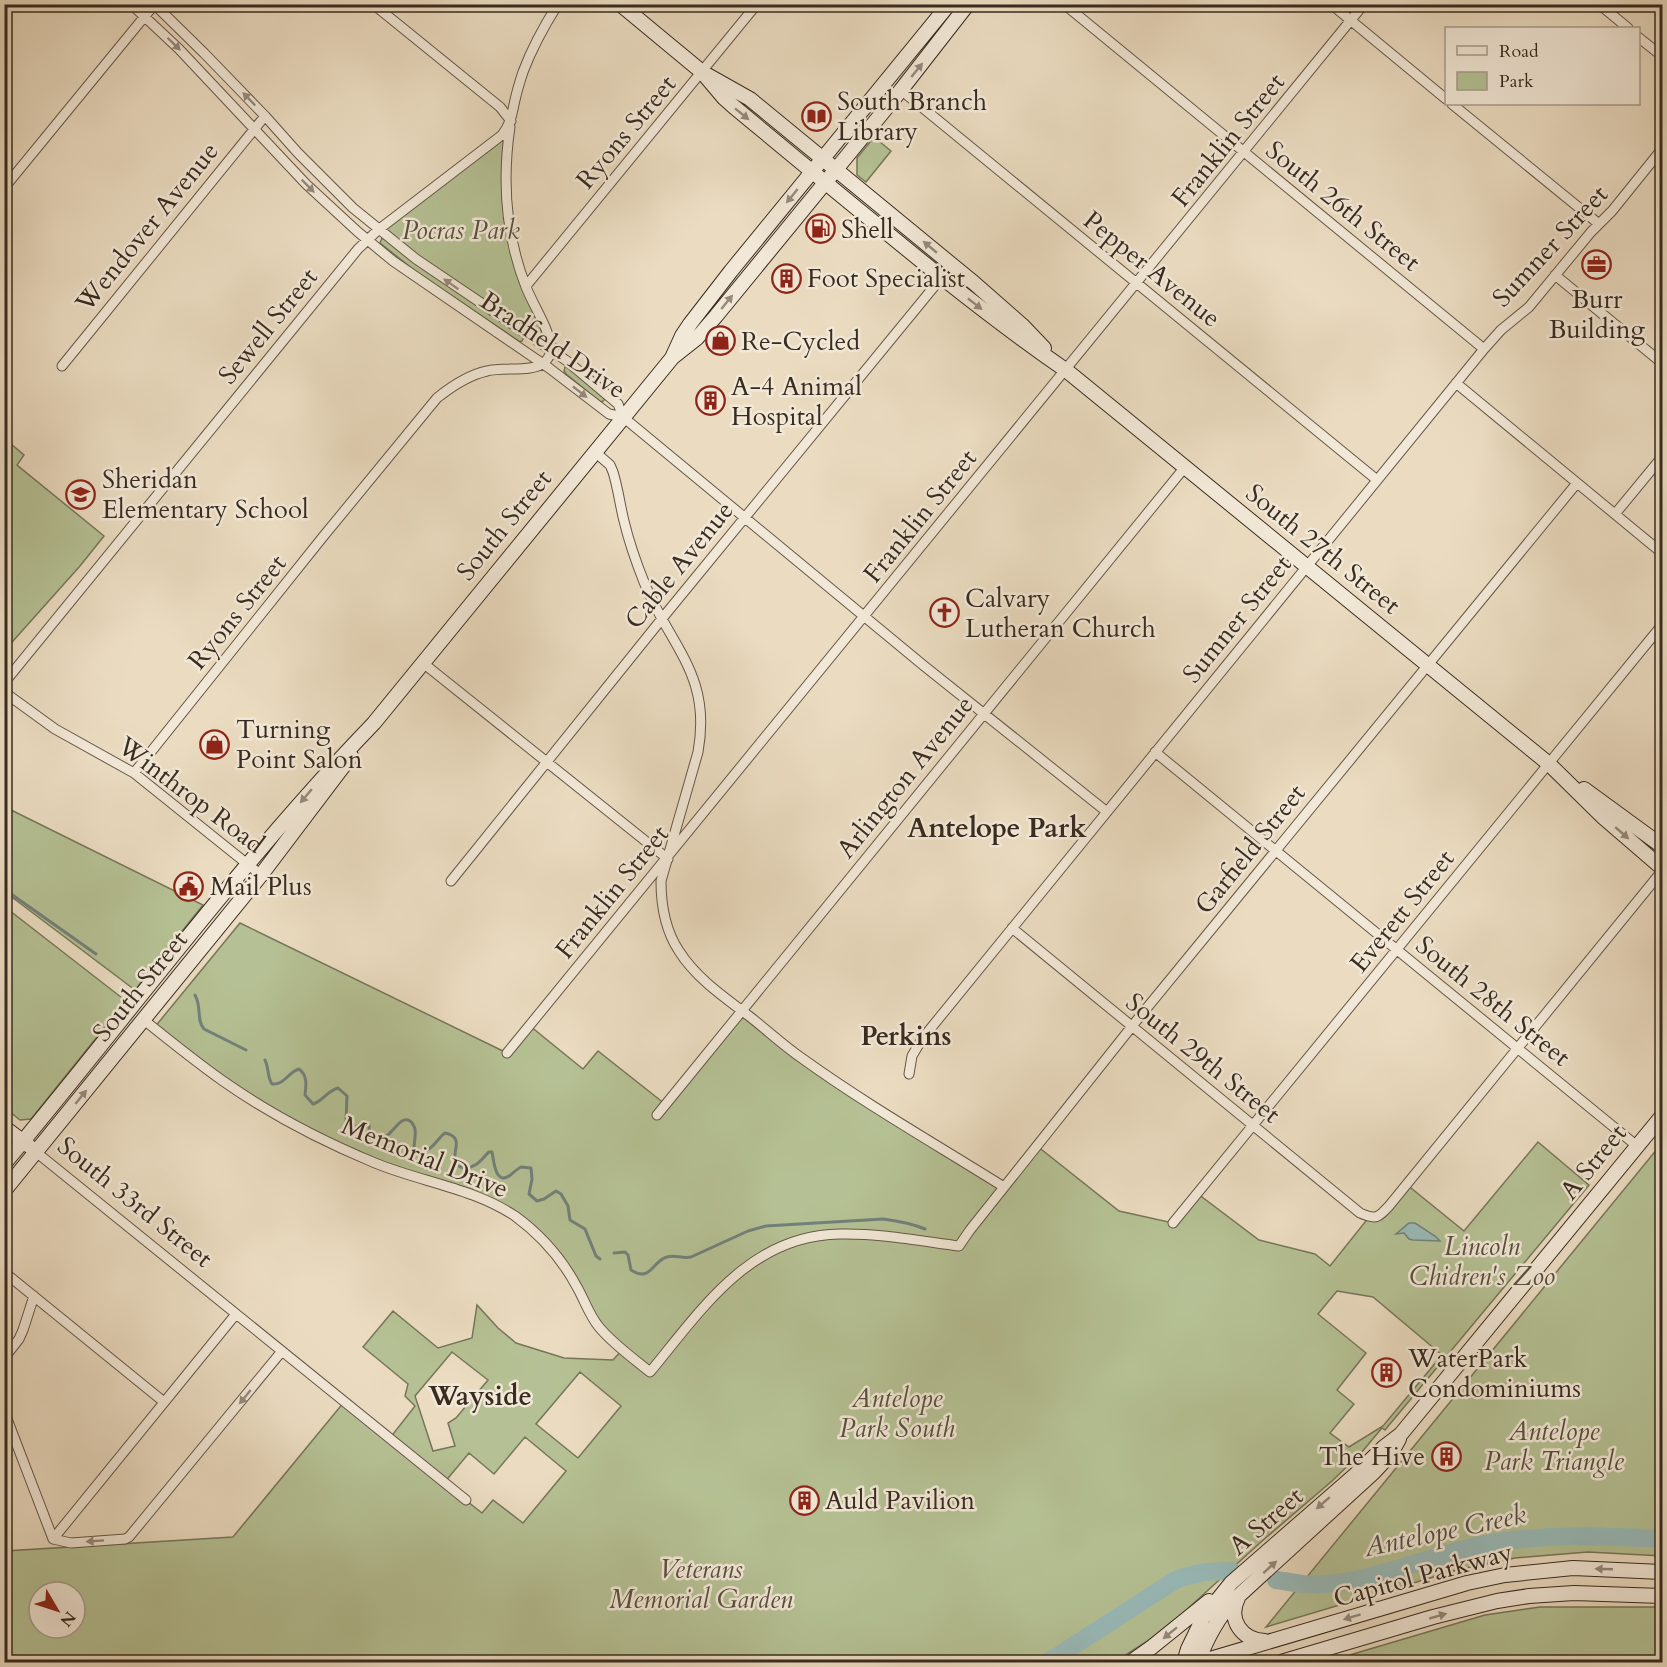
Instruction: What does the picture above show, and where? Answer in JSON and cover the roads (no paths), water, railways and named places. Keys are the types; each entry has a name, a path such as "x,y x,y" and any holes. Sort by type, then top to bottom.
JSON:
{"main road":[{"name":"South 27th Street","path":"620,4 702,72 733,106 942,278 1029,345 1067,371 1549,764 1662,844"},
{"name":"South Street","path":"4,1191 261,875 374,723 672,358 690,324 731,271 949,4"},
{"name":"South Street","path":"672,358 689,346 710,324 901,90 968,4"},
{"name":"South 27th Street","path":"702,72 750,99 823,158 998,304 1067,371"},
{"name":"South Street","path":"4,1164 248,864 325,774 374,723"},
{"name":"South 27th Street","path":"1549,764 1604,818 1662,869"},
{"name":"A Street","path":"1184,1662 1203,1618 1231,1583 1401,1434 1662,1116"},
{"name":"South 33rd Street","path":"4,1126 36,1152"},
{"name":"A Street","path":"1199,1662 1215,1626 1228,1607 1374,1472 1395,1448 1401,1434"},
{"name":"Capitol Parkway","path":"1199,1662 1467,1583 1505,1575 1573,1568 1662,1572"},
{"path":"1131,1662 1167,1636 1231,1583"},
{"name":"Capitol Parkway","path":"1281,1662 1433,1617 1497,1601 1574,1593 1662,1596"},
{"path":"1240,1594 1234,1615 1240,1630 1252,1640 1273,1641"}],"street":[{"name":"Bradfield Drive","path":"131,4 179,49 318,196 367,239 416,278 543,364 609,414 624,417"},
{"path":"373,4 500,106 511,122"},
{"path":"543,364 552,351 550,338 526,286 513,242 507,205 506,154 515,99 524,70 558,4"},
{"name":"Ryons Street","path":"526,286 757,4"},
{"name":"South 26th Street","path":"1064,4 1484,349"},
{"path":"1331,4 1445,98"},
{"name":"Franklin Street","path":"507,1053 1067,371 1364,4"},
{"path":"1599,4 1627,27"},
{"name":"Bradfield Drive","path":"154,5 204,53 335,191 378,230 441,277 552,351 618,404 624,417"},
{"path":"4,188 154,5"},
{"path":"1640,39 1662,56"},
{"name":"Pepper Avenue","path":"901,90 1377,480"},
{"path":"1453,105 1599,224"},
{"name":"Wendover Avenue","path":"62,366 265,116"},
{"name":"Sewell Street","path":"4,683 367,239 502,135 511,122"},
{"name":"Sumner Street","path":"909,1074 912,1056 922,1039 1155,752 1484,349 1501,330 1529,307 1591,232 1659,162 1662,149"},
{"path":"1555,275 1662,363"},
{"name":"Cable Avenue","path":"450,881 942,278"},
{"name":"Ryons Street","path":"134,773 437,398 454,385 474,375 502,368 534,367 543,364"},
{"path":"1456,383 1662,553"},
{"path":"624,417 1107,812"},
{"path":"595,452 610,465 614,472 633,554 662,620 688,663 694,678 702,716 698,752 661,881 664,917 670,935 686,963 802,1059 1004,1186"},
{"path":"1615,514 1662,457"},
{"name":"Arlington Avenue","path":"657,1114 1185,467"},
{"name":"Garfield Street","path":"959,1246 1004,1186 1132,1027 1577,483"},
{"name":"Everett Street","path":"1173,1223 1662,625"},
{"path":"423,663 668,859"},
{"name":"Winthrop Road","path":"4,692 55,729 134,773 261,875"},
{"name":"South 28th Street","path":"1155,752 1637,1146"},
{"path":"1518,1048 1662,869"},
{"name":"South 29th Street","path":"1012,928 1360,1213 1370,1217 1377,1217 1389,1206 1518,1048"},
{"name":"Memorial Drive","path":"144,1020 224,1082 300,1128 376,1164 475,1196 516,1217 543,1239 562,1263 599,1327 650,1372 719,1290 755,1260 786,1244 820,1235 840,1234 959,1246"},
{"name":"South 33rd Street","path":"36,1152 466,1500"},
{"path":"4,1272 164,1402"},
{"path":"4,1358 19,1339 34,1296"},
{"path":"53,1539 236,1314"},
{"path":"53,1539 71,1543 125,1539 135,1531 282,1352"},
{"path":"4,1411 53,1539"}],"water":[{"path":"1409,1223 1415,1223 1440,1241 1413,1240 1404,1233 1396,1234"}],"waterway":[{"path":"4,889 96,954"},
{"path":"195,995 200,1022 204,1029 246,1050"},
{"path":"265,1060 272,1084 280,1082 299,1069 305,1078 305,1095 313,1104 338,1088 347,1096 346,1122 349,1126 356,1127 364,1121 369,1124 371,1134 380,1138 389,1134 401,1122 410,1121 415,1132 414,1149 420,1153 431,1147 445,1133 451,1135 456,1141 455,1160 458,1166 467,1168 472,1166 492,1152 496,1171 501,1177 509,1176 521,1167 531,1168 532,1179 529,1194 537,1201 556,1191 561,1194 568,1206 570,1220 585,1229 596,1256 600,1259"},
{"path":"614,1253 625,1252 628,1255 631,1270 643,1274 667,1257 691,1257 748,1231 766,1226 883,1219 904,1222 925,1229"},
{"name":"Antelope Creek","path":"1276,1580 1303,1584 1348,1581 1370,1577 1459,1550 1504,1541 1594,1536 1662,1539"},
{"name":"Antelope Creek","path":"1048,1662 1174,1581 1203,1573 1232,1571"}],"place":[{"name":"South Branch Library","path":"816,116"},
{"name":"Shell","path":"820,229"},
{"name":"Burr Building","path":"1597,265"},
{"name":"Foot Specialist","path":"786,278"},
{"name":"Re-Cycled","path":"720,341"},
{"name":"A-4 Animal Hospital","path":"710,401"},
{"name":"Sheridan Elementary School","path":"81,494"},
{"name":"Calvary Lutheran Church","path":"944,613"},
{"name":"Turning Point Salon","path":"215,744"},
{"name":"Mail Plus","path":"189,886"},
{"name":"WaterPark Condominiums","path":"1387,1373"},
{"name":"The Hive","path":"1446,1456"},
{"name":"Auld Pavilion","path":"804,1500"}],"district":[{"name":"Antelope Park","path":"997,828"},
{"name":"Perkins","path":"906,1036"},
{"name":"Wayside","path":"480,1396"}],"park label":[{"name":"Pocras Park","path":"461,230"},
{"name":"Lincoln Chidren's Zoo","path":"1482,1261"},
{"name":"Antelope Park South","path":"897,1413"},
{"name":"Antelope Park Triangle","path":"1554,1446"},
{"name":"Veterans Memorial Garden","path":"701,1584"}]}
